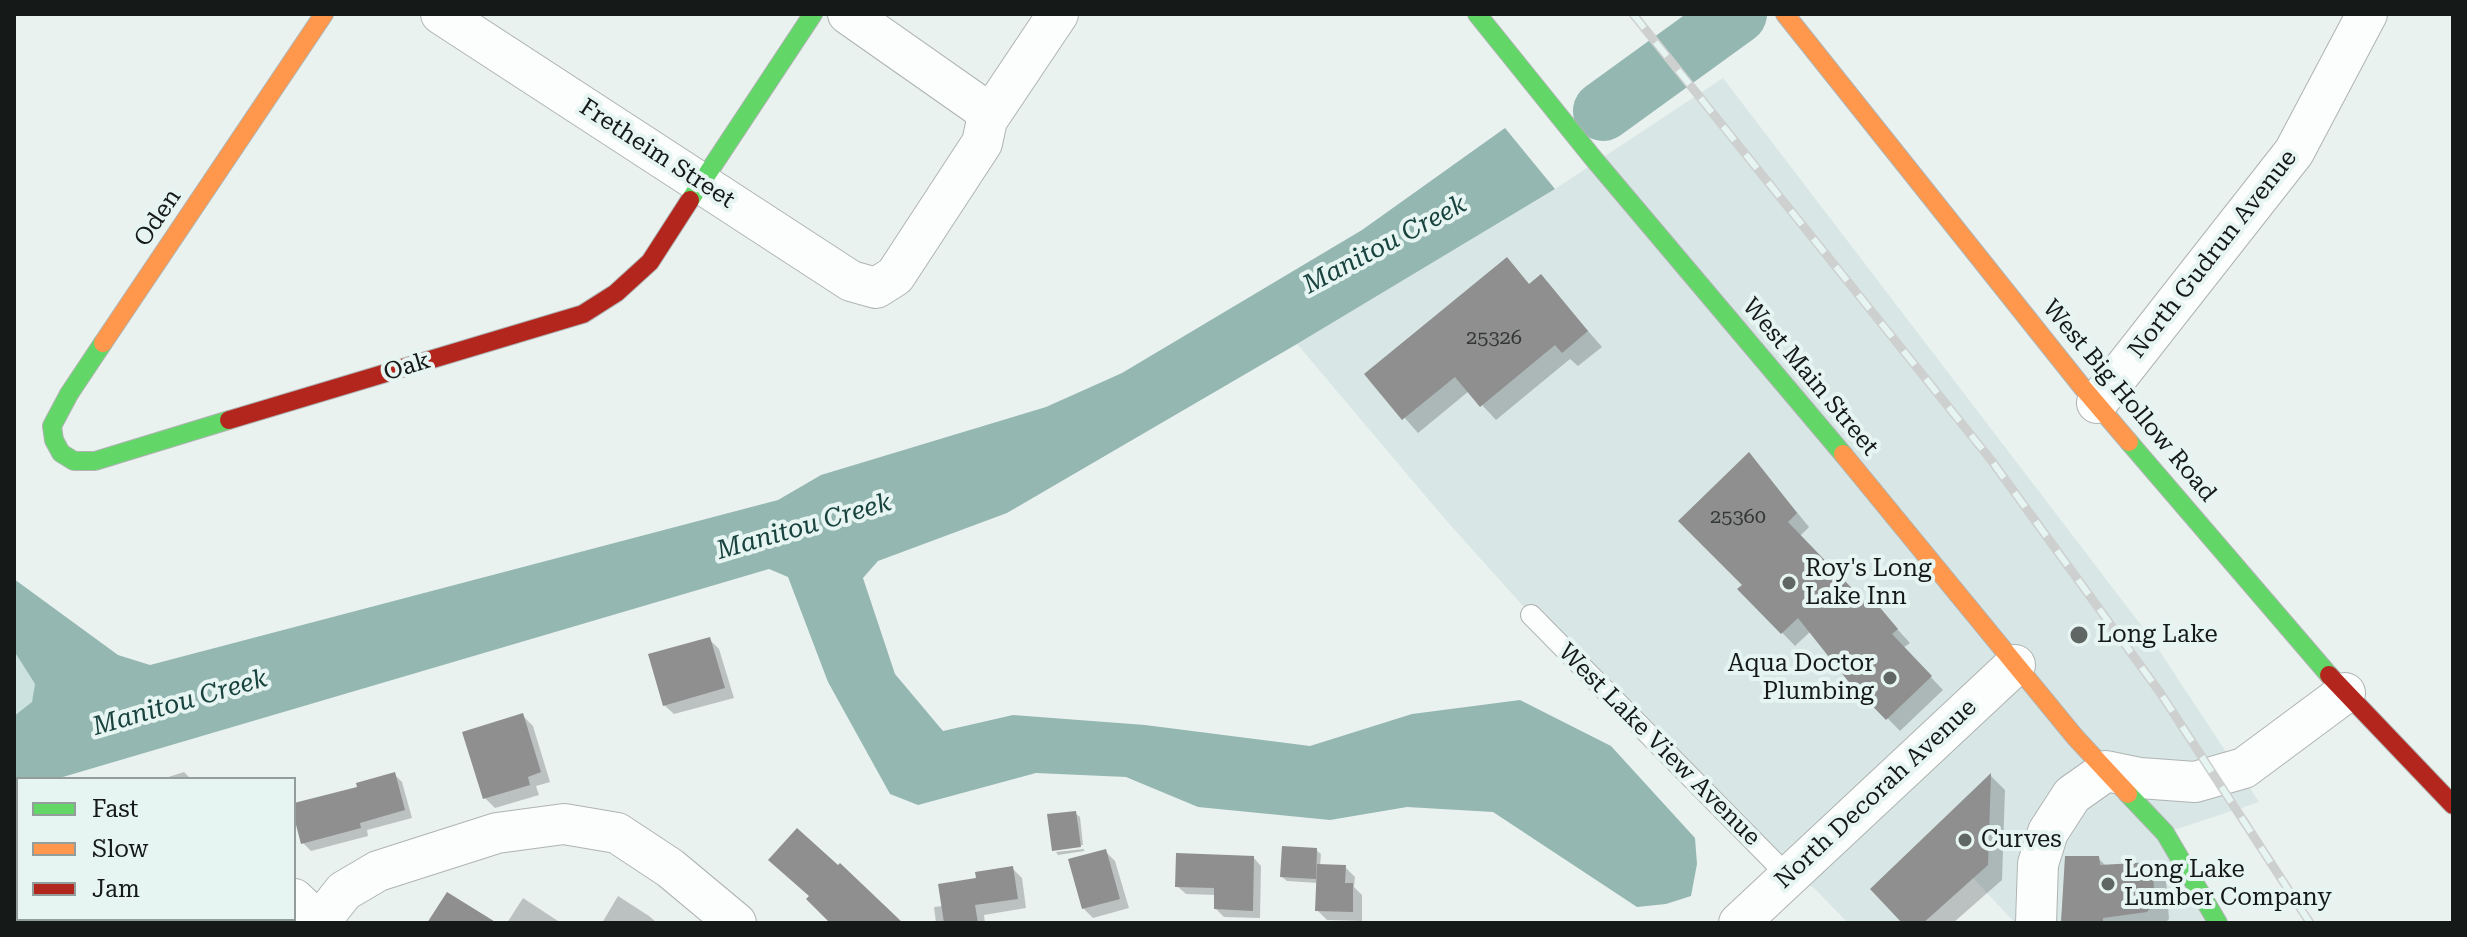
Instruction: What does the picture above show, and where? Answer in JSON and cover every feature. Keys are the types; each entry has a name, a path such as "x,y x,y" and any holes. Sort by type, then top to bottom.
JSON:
{"street":[{"name":"Oden","path":"61,453 54,440 52,426 69,394 324,14"},
{"name":"Fretheim Street","path":"441,14 851,281 876,288 895,276 982,143 987,120"},
{"name":"Oak","path":"61,453 74,461 95,461 583,314 616,293 650,262 813,14"},
{"path":"848,14 982,108 987,120"},
{"path":"987,120 1058,14"},
{"name":"West Main Street","path":"1477,14 2015,665 2106,771 2165,833 2218,923"},
{"name":"West Big Hollow Road","path":"1785,14 2097,403 2345,693 2453,805"},
{"name":"North Gudrun Avenue","path":"2097,403 2294,152 2367,14"},
{"name":"North Decorah Avenue","path":"1739,923 2015,665"},
{"path":"2036,923 2038,864 2048,832 2072,795 2106,771 2140,778 2195,782 2244,768 2345,693"},
{"path":"296,901 322,923 344,891 378,871 497,833 564,824 617,833 670,868 736,923"}],"lane":[{"name":"West Lake View Avenue","path":"1531,615 1787,875"}],"shaded area":[{"path":"1723,78 2151,638 2259,802 2165,833 2218,923 2015,923 1973,878 1924,923 1848,923 1814,888 1787,875 1531,615 1444,518 1297,344 1555,189"},
{"path":"14,651 35,684 33,702 14,716"}],"water":[{"path":"1505,128 1555,189 1007,513 878,561 863,578 895,674 943,731 1013,715 1145,725 1310,746 1412,714 1520,700 1611,746 1695,838 1697,864 1691,896 1666,904 1637,907 1493,812 1407,807 1330,820 1198,807 1126,777 1036,773 918,805 890,794 828,682 788,577 769,569 63,777 16,777 14,791 14,716 32,702 35,684 14,651 14,579 118,655 150,665 778,500 821,475 1046,407 1122,373 1362,230"}],"building":[{"path":"1507,257 1529,284 1541,274 1588,331 1562,353 1555,345 1480,407 1455,377 1402,420 1364,374"},
{"path":"1749,452 1797,513 1788,522 1871,608 1877,604 1898,629 1892,634 1932,676 1886,720 1848,681 1798,618 1781,634 1737,589 1742,585 1678,521"},
{"path":"710,637 725,688 663,706 648,654"},
{"path":"523,713 541,772 528,777 530,785 483,799 462,732"},
{"path":"395,772 405,810 360,823 361,828 301,844 296,825 296,802 357,787 356,783"},
{"path":"1991,773 1988,865 1923,923 1902,923 1870,889"},
{"path":"1076,811 1081,847 1052,851 1047,814"},
{"path":"797,828 838,865 840,863 903,923 830,923 806,899 809,896 768,860"},
{"path":"1282,846 1317,848 1316,879 1280,877"},
{"path":"1106,849 1120,899 1082,909 1068,859"},
{"path":"1176,853 1254,856 1253,911 1214,909 1214,888 1175,887"},
{"name":"Long Lake Lumber Company","path":"2065,856 2099,856 2100,865 2152,862 2155,903 2147,912 2103,918 2103,923 2061,923"},
{"path":"1317,864 1346,865 1345,883 1353,883 1353,912 1315,911"},
{"path":"1013,866 1018,899 975,905 978,923 944,923 938,884 976,878 975,872"},
{"path":"447,892 497,923 427,923"}],"waterway":[{"name":"Manitou Creek","path":"1603,111 1737,14"}],"railway":[{"path":"1633,14 1991,460 2161,694 2310,923"}],"traffic: fast":[{"path":"690,200 813,14"},
{"path":"1477,14 1593,158 1843,454"},
{"path":"103,343 52,426 54,440 61,453 74,461 95,461 229,420"},
{"path":"2129,442 2329,675"},
{"path":"2128,794 2165,833 2218,923"}],"traffic: slow":[{"path":"103,343 324,14"},
{"path":"1785,14 2129,442"},
{"path":"1843,454 2075,737 2128,794"}],"traffic: jam":[{"path":"229,420 583,314 616,293 650,262 690,200"},
{"path":"2329,675 2453,805"}],"place":[{"name":"Roy's Long Lake Inn","path":"1789,583"},
{"name":"Long Lake","path":"2079,635"},
{"name":"Aqua Doctor Plumbing","path":"1890,678"},
{"name":"Curves","path":"1965,840"},
{"name":"Long Lake Lumber Company","path":"2108,884"}]}
